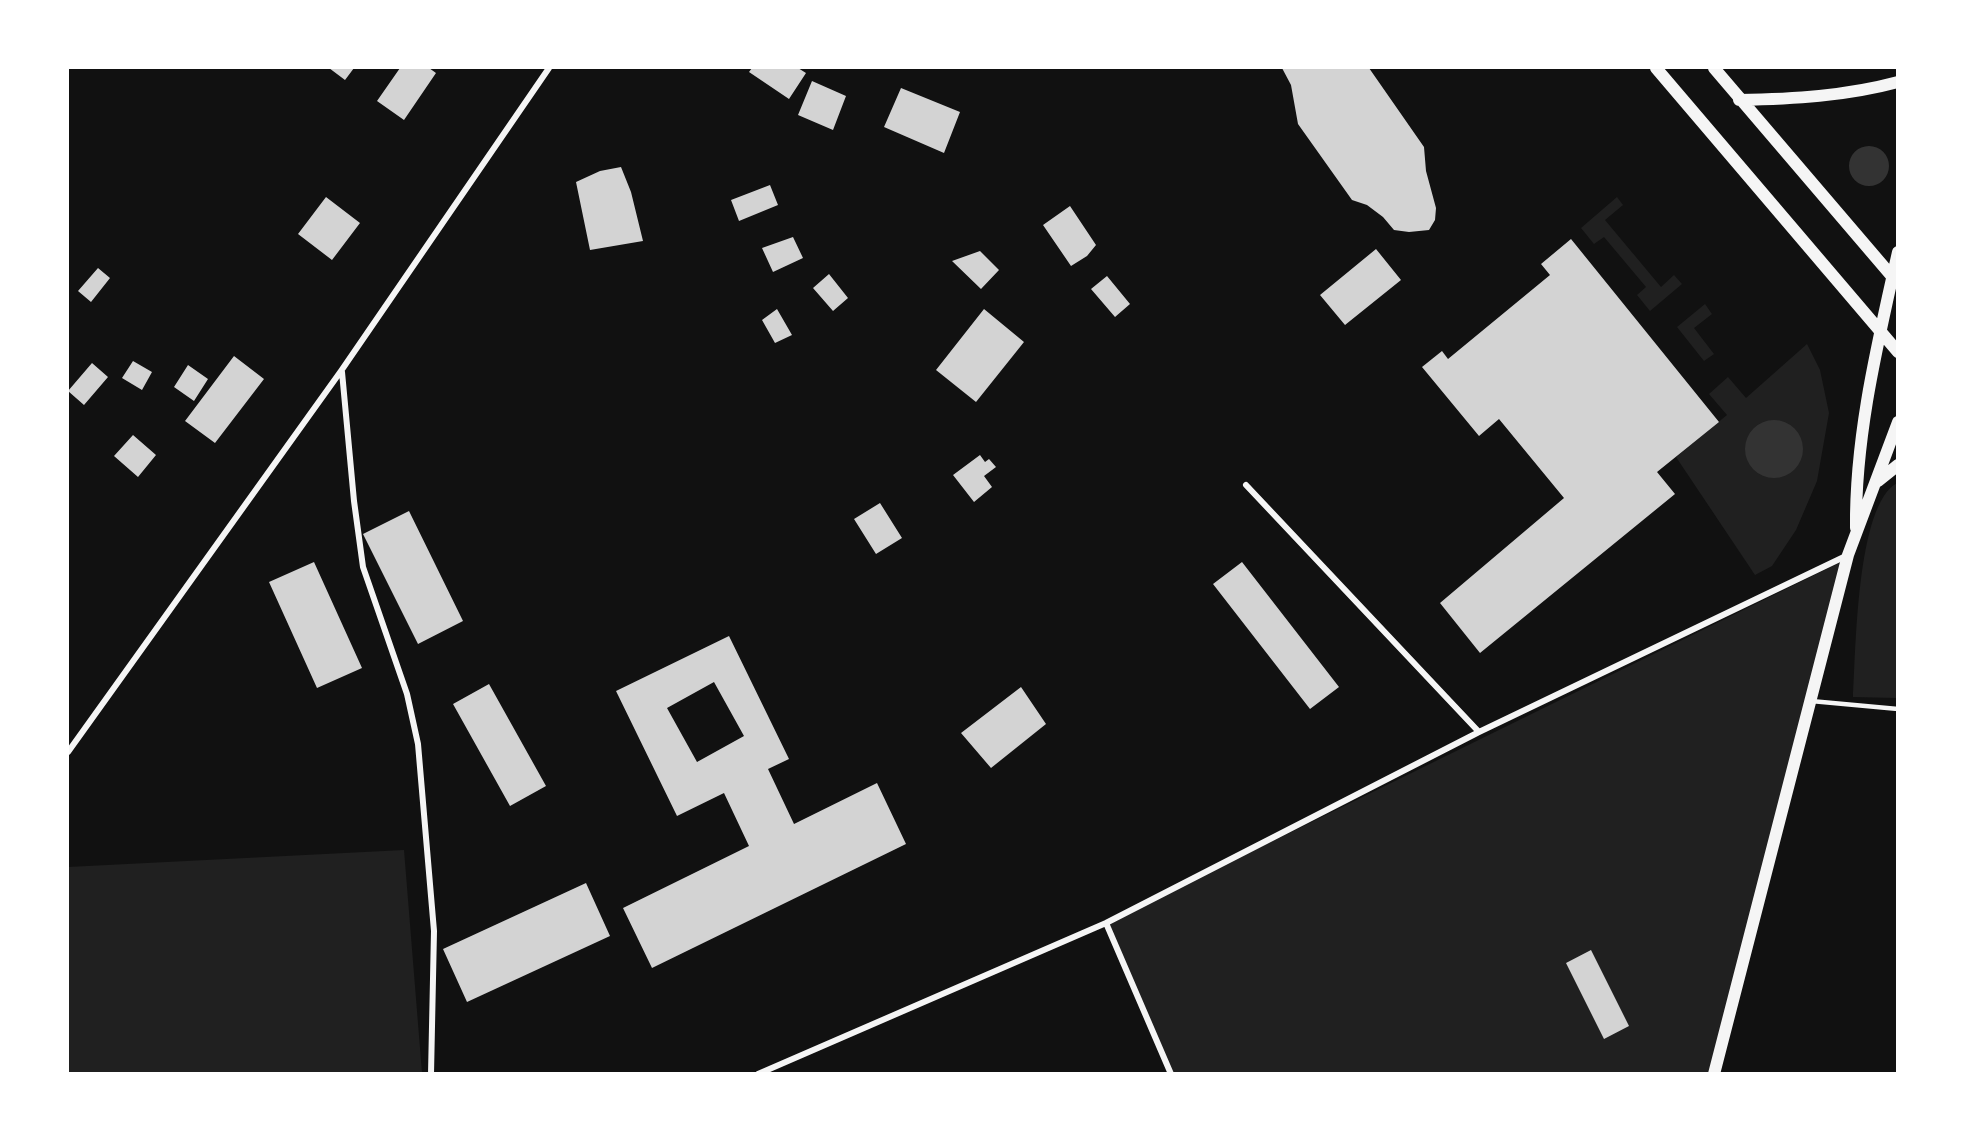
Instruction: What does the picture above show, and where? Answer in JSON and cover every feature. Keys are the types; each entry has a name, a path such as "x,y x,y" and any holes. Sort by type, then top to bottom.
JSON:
{"main road":[{"path":"1656,68 1879,333 1898,352"},
{"path":"1714,68 1739,100 1895,279"},
{"path":"1739,100 1819,96 1871,89 1898,82"},
{"path":"1856,535 1856,497 1871,373 1879,333 1895,279 1898,252"},
{"path":"1714,1074 1848,555 1898,422"},
{"path":"1877,482 1898,465"}],"street":[{"path":"68,752 342,371 549,68"},
{"path":"342,371 354,501 363,567 407,694 418,744 434,931 431,1074"},
{"path":"1246,484 1479,732"},
{"path":"758,1074 1106,923 1479,732 1848,555"},
{"path":"1106,923 1171,1074"}],"lane":[{"path":"1811,701 1898,709"}],"shaded area":[{"path":"1869,146 1877,147 1883,152 1888,158 1888,174 1883,180 1877,185 1869,186 1861,185 1855,180 1850,174 1849,166 1850,158 1855,152 1861,147"},
{"path":"1617,197 1623,205 1605,220 1661,287 1674,275 1682,284 1650,311 1637,295 1646,287 1604,237 1594,244 1581,228"},
{"path":"1705,304 1712,314 1694,328 1714,354 1704,361 1677,327"},
{"path":"1807,344 1820,370 1829,413 1817,481 1796,530 1772,566 1755,575 1676,457 1727,415 1709,394 1728,377 1746,398"},
{"path":"1768,420 1780,420 1795,428 1803,443 1803,455 1795,470 1780,478 1768,478 1753,470 1745,455 1745,443 1753,428"},
{"path":"1897,483 1897,698 1853,697 1857,616 1866,549 1873,520 1883,497"},
{"path":"1841,562 1714,1073 1171,1073 1106,923"},
{"path":"404,850 422,1073 68,1073 68,867"}],"building":[{"path":"329,68 354,68 345,80"},
{"path":"400,68 429,68 436,73 404,120 377,101"},
{"path":"752,68 798,68 806,73 789,99 749,72"},
{"path":"1282,68 1369,68 1424,147 1426,171 1436,208 1435,220 1429,230 1409,232 1394,230 1383,217 1367,205 1352,200 1298,124 1291,85"},
{"path":"812,81 846,96 833,130 798,115"},
{"path":"901,88 960,112 944,153 884,127"},
{"path":"621,167 631,192 643,241 590,250 576,182 600,171"},
{"path":"770,185 778,205 739,221 731,200"},
{"path":"326,197 360,223 332,260 298,234"},
{"path":"1070,206 1096,245 1087,256 1071,266 1043,225"},
{"path":"793,237 803,258 773,272 762,248"},
{"path":"1571,239 1719,422 1657,472 1675,494 1480,653 1440,603 1564,498 1499,419 1479,436 1422,367 1442,351 1448,359 1550,275 1541,264"},
{"path":"1376,249 1401,280 1345,325 1320,295"},
{"path":"980,251 999,270 981,289 952,261"},
{"path":"98,268 110,278 91,302 78,291"},
{"path":"829,274 848,298 833,311 813,288"},
{"path":"1107,276 1130,304 1115,317 1091,289"},
{"path":"777,309 792,335 775,343 762,320"},
{"path":"984,309 1024,342 976,402 936,370"},
{"path":"234,356 264,379 215,443 185,421"},
{"path":"133,361 152,372 142,390 122,378"},
{"path":"92,363 108,377 84,405 68,391"},
{"path":"188,365 208,379 194,401 174,387"},
{"path":"133,435 156,455 138,477 114,456"},
{"path":"980,455 985,462 989,459 996,467 984,476 992,487 974,502 953,475"},
{"path":"880,503 902,538 876,554 854,519"},
{"path":"409,511 463,621 418,644 363,534"},
{"path":"314,562 362,668 317,688 269,582"},
{"path":"1242,562 1339,687 1310,709 1213,584"},
{"path":"729,636 789,759 768,769 794,824 877,783 906,844 652,968 623,908 749,846 724,793 677,816 616,691","holes":["714,682 744,736 697,762 667,708"]},
{"path":"489,684 546,786 510,806 453,704"},
{"path":"1021,687 1046,724 991,768 961,733"},
{"path":"586,883 610,936 467,1002 443,949"},
{"path":"1591,950 1629,1026 1604,1039 1566,963"}]}
